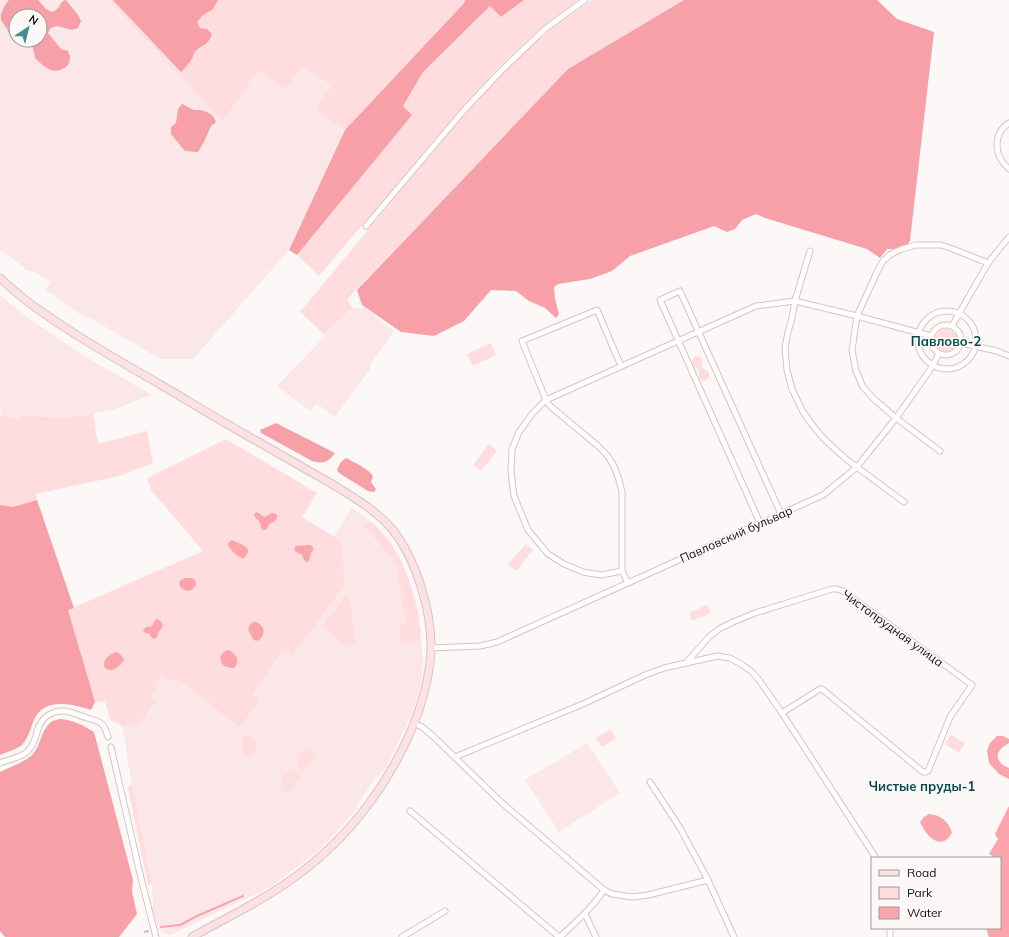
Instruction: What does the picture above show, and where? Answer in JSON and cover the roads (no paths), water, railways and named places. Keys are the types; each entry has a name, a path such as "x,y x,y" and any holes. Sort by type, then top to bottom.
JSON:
{"main road":[{"path":"0,278 34,306 86,341 353,497 379,516 391,528 409,555 416,572 427,612 431,648 427,683 414,723 392,768 377,793 339,840 298,876 270,894 192,937"}],"street":[{"path":"366,226 465,109 501,71 545,29 585,0"},
{"path":"1009,123 1004,126 997,140 998,154 1009,169"},
{"path":"952,326 988,262 1009,236"},
{"path":"940,451 896,418 875,400 862,386 856,371 852,350 857,316 873,279 884,261 891,254 902,249 916,245 941,246 988,262"},
{"path":"810,251 795,301 788,332 786,348 787,370 792,389 802,410 824,439 846,459 904,502"},
{"path":"760,523 660,300 680,291 781,514"},
{"path":"622,571 601,575 583,572 564,564 548,554 528,530 514,496 511,472 512,449 519,432 532,414 546,400 756,306 795,301 931,336"},
{"path":"621,366 597,310 522,341 549,405 598,446 607,455 614,466 622,492 622,571 628,583"},
{"path":"949,311 959,314 967,319 973,327 976,336 976,346 973,354 967,362 960,367 951,370 942,369 926,362 918,349 917,341 918,333 922,324 930,316 939,312 949,311"},
{"path":"942,326 952,326 959,333 961,338 959,348 950,355 938,354 934,351 930,341 933,332 942,326"},
{"path":"961,343 997,351 1009,356"},
{"name":"Павловский бульвар","path":"431,648 480,646 497,642 823,495 857,466 896,418 933,366 938,354"},
{"name":"Чистопрудная улица","path":"686,663 709,637 733,622 755,613 832,588 843,591 972,685 950,717 928,771 926,772 822,689 782,713"},
{"path":"455,757 583,704 645,675 664,668 717,656 730,658 751,671 759,680 875,857"},
{"path":"0,763 23,755 31,747 44,718 55,711 60,710 72,713 101,723 105,727 108,737"},
{"path":"414,723 430,733 501,802 604,890 612,894 632,897 648,895 708,880"},
{"path":"111,747 140,878 156,937"},
{"path":"650,782 680,828 708,880 734,937"},
{"path":"410,811 560,937 585,914 604,890"},
{"path":"402,937 445,911"},
{"path":"585,914 596,937"}],"water":[{"path":"257,512 264,517 273,513 277,515 277,518 269,524 266,530 264,530 261,528 260,522 254,516"},
{"path":"232,540 245,546 247,549 247,554 244,558 241,558 233,552 228,545"},
{"path":"309,545 314,549 311,553 309,561 307,562 304,560 302,555 294,549 296,546"},
{"path":"185,578 192,578 195,580 196,585 190,591 182,588 179,583"},
{"path":"156,619 161,621 163,626 157,637 154,639 150,634 143,631 146,627 151,627"},
{"path":"255,622 263,627 263,635 256,641 253,639 248,629 251,623"},
{"path":"229,650 237,658 237,663 234,668 224,666 221,661 222,654"},
{"path":"117,652 123,657 124,660 118,667 113,670 108,670 105,668 105,660"},
{"path":"997,736 1003,736 1009,739 1009,743 999,752 998,759 1000,763 1009,768 1009,779 999,774 989,763 987,751 990,743"},
{"path":"1009,806 1009,937 989,937 986,929 1001,929 1001,857 992,857 989,854 998,839 995,834"},
{"path":"929,814 937,816 947,822 952,833 948,839 939,842 930,837 926,832 920,822"}],"waterway":[{"path":"161,927 180,925 243,896"}],"district":[{"name":"Павлово-2","path":"946,341"},
{"name":"Чистые пруды-1","path":"922,786"}]}
